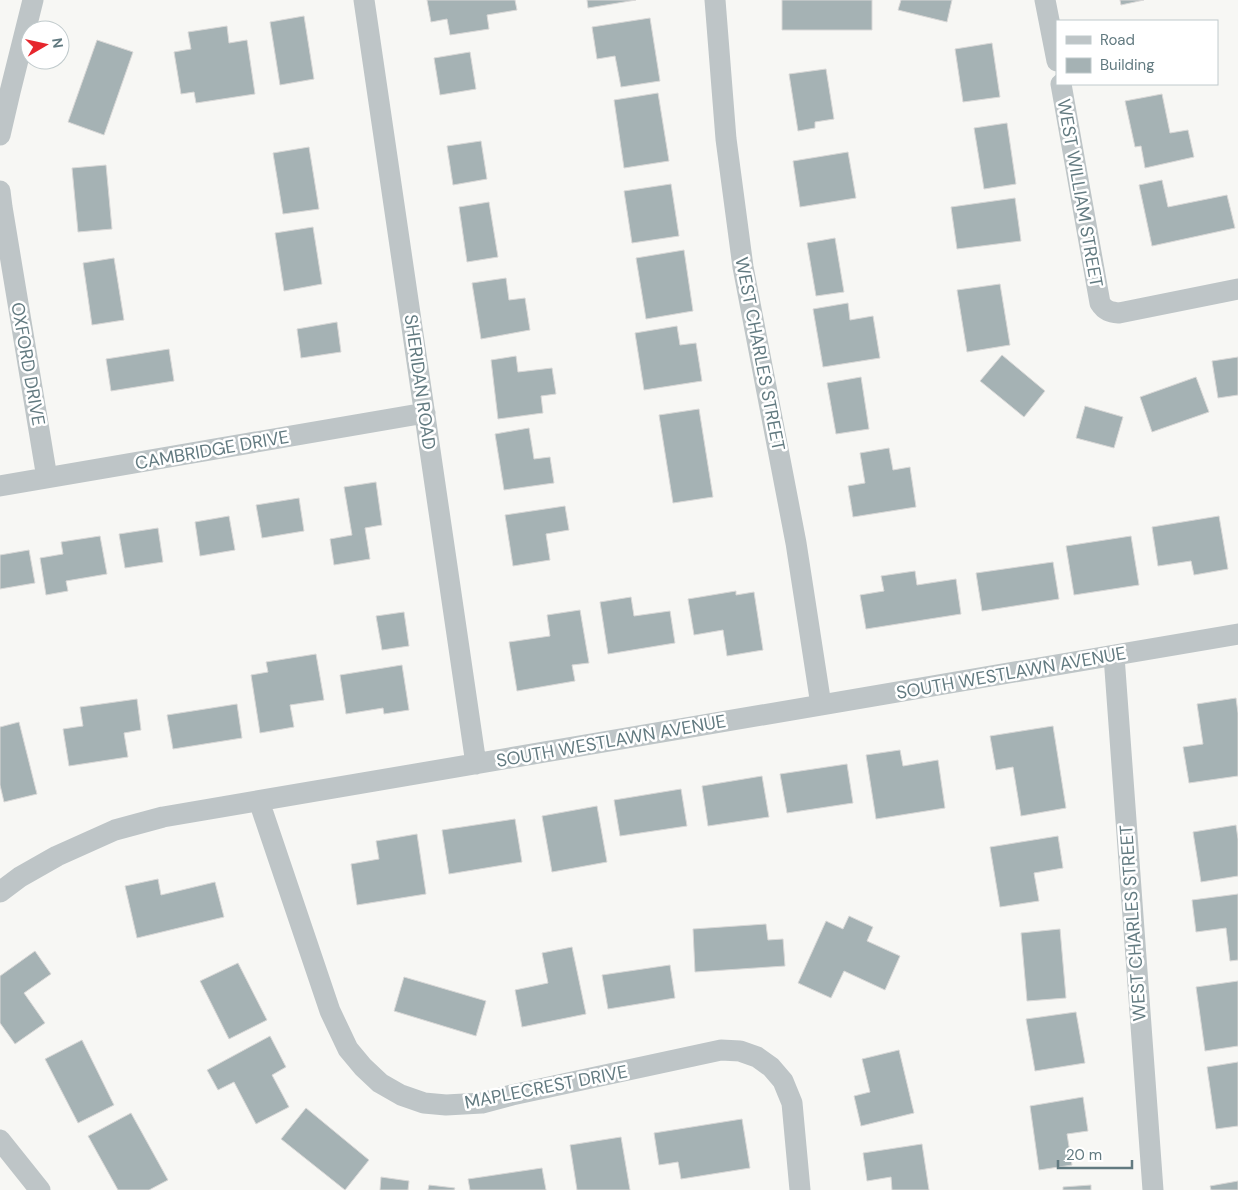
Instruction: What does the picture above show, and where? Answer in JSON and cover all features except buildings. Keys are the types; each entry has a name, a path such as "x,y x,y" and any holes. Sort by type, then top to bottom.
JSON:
{"street":[{"path":"0,135 34,0"},
{"name":"SHERIDAN ROAD","path":"364,0 476,764"},
{"name":"WEST CHARLES STREET","path":"716,0 726,139 743,267 796,543 821,705"},
{"path":"1045,0 1056,56"},
{"name":"WEST WILLIAM STREET","path":"1061,85 1100,303 1103,308 1119,312 1238,289"},
{"name":"OXFORD DRIVE","path":"0,191 48,478"},
{"name":"CAMBRIDGE DRIVE","path":"0,486 425,413"},
{"name":"SOUTH WESTLAWN AVENUE","path":"0,892 20,877 57,856 115,830 163,817 1238,634"},
{"name":"WEST CHARLES STREET","path":"1114,656 1152,1190"},
{"name":"MAPLECREST DRIVE","path":"259,800 330,1011 348,1049 363,1067 380,1082 402,1095 424,1103 446,1105 482,1103 721,1050 740,1052 757,1057 771,1067 783,1081 792,1103 800,1190"},
{"path":"0,1140 40,1190"}]}
